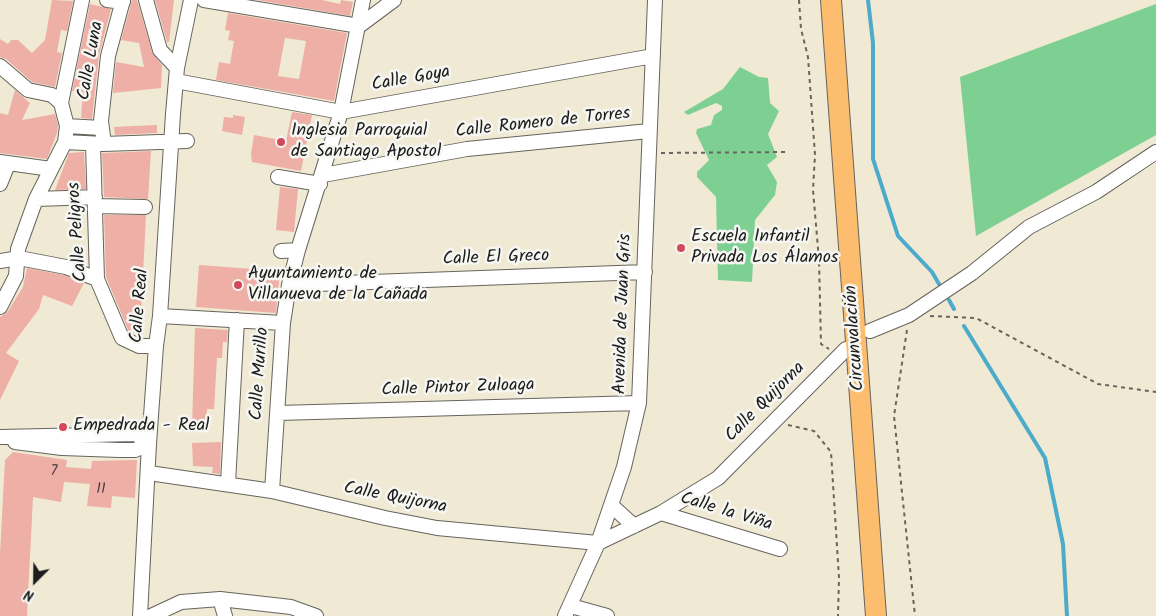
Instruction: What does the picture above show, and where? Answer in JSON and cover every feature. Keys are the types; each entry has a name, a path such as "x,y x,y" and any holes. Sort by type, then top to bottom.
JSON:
{"highway":[{"name":"Circunvalación","path":"831,0 876,616"}],"street":[{"path":"0,307 12,287 18,249 36,199 65,142 67,126 61,103 82,0"},
{"path":"107,0 123,1"},
{"path":"146,0 160,50 176,75"},
{"name":"Calle Real","path":"140,616 149,473 149,444 160,316 170,143 176,75 191,0"},
{"path":"204,0 358,26 394,0"},
{"name":"Calle Murillo","path":"272,492 283,323 289,285 340,112 363,0"},
{"name":"Avenida de Juan Gris","path":"568,611 598,542 611,505 626,459 639,403 655,0"},
{"name":"Calle Luna","path":"98,144 108,56 123,1"},
{"name":"Calle Goya","path":"176,75 340,112 653,56"},
{"path":"0,66 28,90 52,95 61,103"},
{"path":"67,126 101,128"},
{"name":"Calle Romero de Torres","path":"278,177 321,180 467,149 649,131"},
{"path":"65,142 98,144 187,141"},
{"name":"Calle Peligros","path":"98,144 95,201 97,279 122,338 139,346 156,346"},
{"path":"870,331 909,315 972,273 1029,227 1096,192 1156,152"},
{"path":"0,184 4,163 51,169"},
{"path":"36,199 95,201 145,207"},
{"path":"281,251 298,250"},
{"path":"0,261 18,258 66,267 97,279"},
{"name":"Calle El Greco","path":"289,285 645,272"},
{"path":"160,316 283,323"},
{"path":"228,483 236,320"},
{"name":"Calle Quijorna","path":"149,473 228,483 437,528 598,542 661,513 718,478 842,353"},
{"name":"Calle Pintor Zuloaga","path":"278,413 639,403"},
{"path":"0,438 25,444 87,449 135,450 149,444"},
{"path":"611,505 634,526"},
{"name":"Calle la Viña","path":"661,513 780,549"},
{"path":"220,599 225,616"},
{"path":"150,616 182,602 220,599 291,607 316,616"},
{"path":"568,611 607,616"}],"path":[{"path":"799,0 801,29 808,57 815,155 813,190 819,260 821,344 842,353"},
{"path":"648,153 787,152"},
{"path":"915,616 894,416 909,315 976,318 1098,384 1156,392"},
{"path":"774,422 814,432 831,452 839,578 838,616"}],"green space":[{"path":"1156,4 1156,135 976,236 960,77"},
{"path":"740,67 759,77 768,78 770,103 779,111 768,134 777,157 767,165 777,182 775,195 755,220 752,282 718,280 716,197 697,177 697,172 709,160 696,133 697,129 711,125 714,115 722,110 722,106 716,103 688,115 684,112 723,89"}],"building":[{"path":"52,0 73,1 67,31 61,30 57,52 62,53 55,87 32,82 6,59 0,57 0,39 8,44 11,40 18,40 32,53 45,40"},
{"path":"132,0 137,0 152,52 162,65 161,88 113,93 116,62 144,67 139,43 121,40"},
{"path":"155,0 174,0 169,42 167,42"},
{"path":"257,0 322,0 340,4 341,0 353,2 350,16"},
{"path":"90,4 111,9 99,55 92,119 81,118 83,92 72,91"},
{"path":"228,13 347,33 334,101 216,80 219,62 230,64 234,41 228,40 230,31 225,30","holes":["285,38 306,41 299,79 278,76"]},
{"path":"15,90 30,103 22,120 55,114 58,125 57,133 47,159 0,153 0,113 8,115"},
{"name":"Inglesia Parroquial de Santiago Apostol","path":"292,112 312,115 301,171 252,162 251,154 254,135 286,141"},
{"path":"233,115 245,117 242,135 222,131 224,117 233,118"},
{"path":"157,125 157,133 115,135 114,127"},
{"path":"151,151 148,199 104,197 102,153"},
{"path":"84,152 86,189 55,190 69,153"},
{"path":"280,187 298,189 294,232 276,230"},
{"path":"104,215 146,215 140,334 129,332 106,277"},
{"name":"Ayuntamiento de Villanueva de la Cañada","path":"199,265 280,271 276,313 196,307"},
{"path":"27,268 64,275 84,283 72,306 43,295 39,309 6,353 19,361 0,400 0,317 8,311 23,287"},
{"path":"195,328 228,330 227,342 223,342 222,358 217,358 214,409 207,409 206,427 192,426"},
{"path":"221,442 220,474 212,473 213,467 193,466 192,443"},
{"path":"13,452 67,460 66,467 91,469 92,461 137,460 135,498 112,496 111,508 87,506 90,484 64,482 61,502 33,497 27,616 0,616 0,554 5,460"}],"waterway":[{"path":"868,0 873,43 873,159 898,236 932,272 939,284"},
{"path":"949,300 954,309"},
{"path":"964,326 1045,458 1063,544 1067,616"}],"place":[{"name":"Inglesia Parroquial de Santiago Apostol","path":"281,142"},
{"name":"Escuela Infantil Privada Los Álamos","path":"681,248"},
{"name":"Ayuntamiento de Villanueva de la Cañada","path":"238,285"},
{"name":"Empedrada - Real","path":"63,427"}]}
